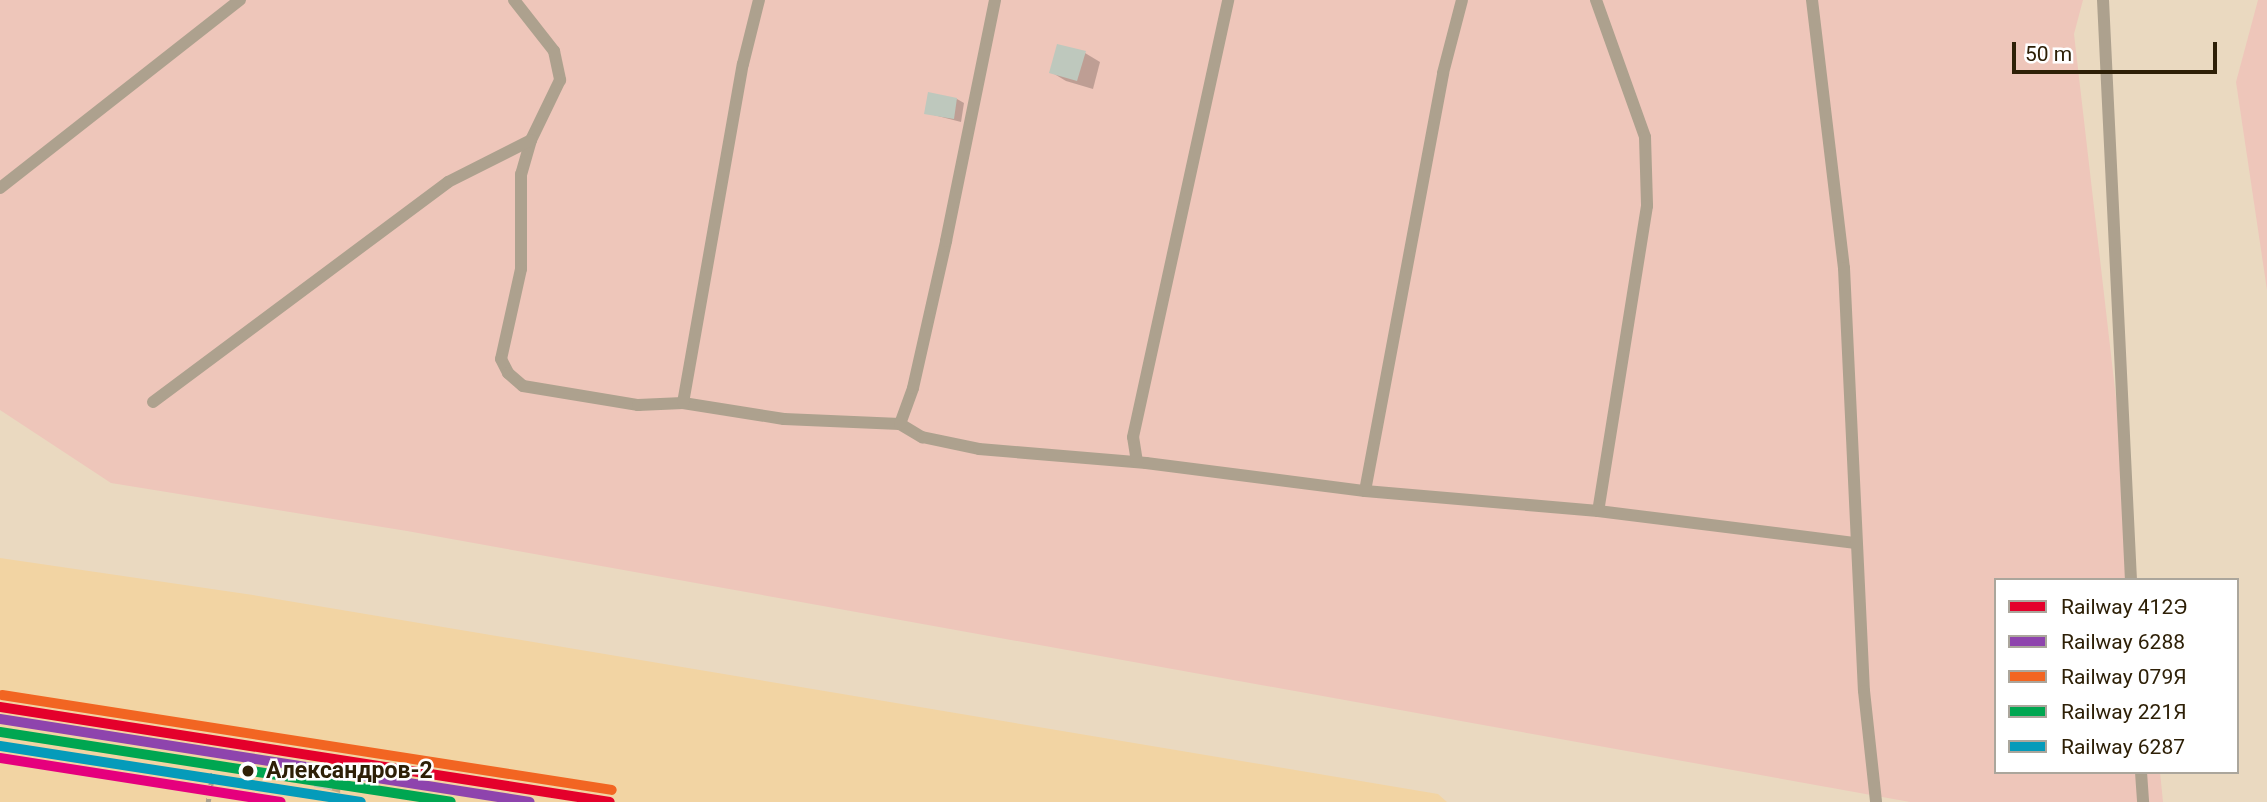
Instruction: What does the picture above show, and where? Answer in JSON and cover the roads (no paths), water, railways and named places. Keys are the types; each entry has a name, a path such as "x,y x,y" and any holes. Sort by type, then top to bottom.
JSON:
{"lane":[{"path":"0,188 240,0"},
{"path":"514,0 554,51 560,80 531,140 521,174 521,269 501,359 508,373 523,386 638,405 683,403 784,419 900,425 922,437 979,449 1137,462 1365,491 1598,511 1856,543"},
{"path":"683,403 743,64 759,0"},
{"path":"900,425 913,388 937,281 995,0"},
{"path":"1137,462 1133,437 1228,0"},
{"path":"1365,491 1443,73 1462,0"},
{"path":"1596,0 1645,137 1647,206 1598,511"},
{"path":"1812,0 1843,268 1864,691 1876,802"},
{"path":"2103,0 2131,578"},
{"path":"153,402 448,182 531,140"},
{"path":"2141,774 2143,802"}],"rail line":[{"name":"079Я","path":"2,695 612,790"},
{"name":"412Э","path":"0,707 610,802"},
{"name":"6288","path":"0,719 530,802"},
{"name":"221Я","path":"0,732 451,802"},
{"name":"6287","path":"0,746 361,802"}],"place":[{"name":"Александров-2","path":"248,771"}]}
